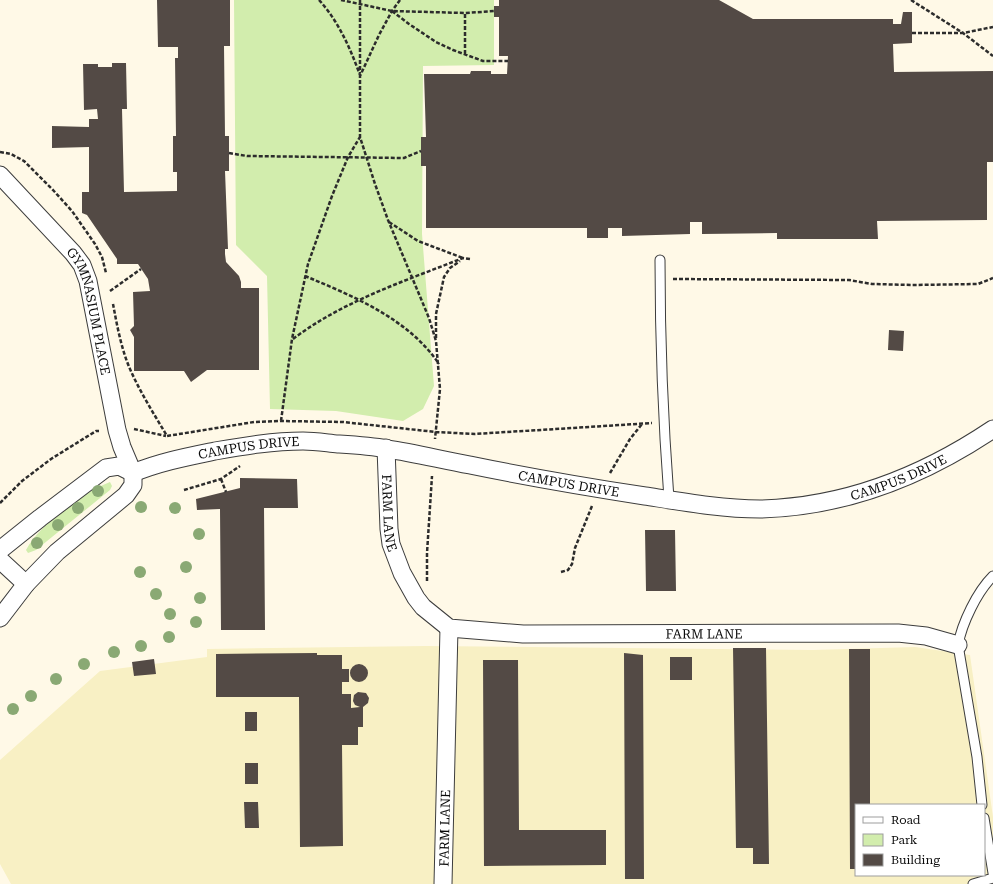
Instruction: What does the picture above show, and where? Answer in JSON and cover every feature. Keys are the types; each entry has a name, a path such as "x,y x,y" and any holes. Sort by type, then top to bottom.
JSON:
{"street":[{"name":"GYMNASIUM PLACE","path":"0,175 73,253 82,265 89,287 122,448 133,473"},
{"name":"CAMPUS DRIVE","path":"133,473 157,464 213,451 272,442 305,441 386,448 528,477 714,506 759,509 795,506 846,498 869,492 970,445 993,429"},
{"name":"FARM LANE","path":"386,448 389,529 391,544 402,573 416,598 423,607 449,628 523,634 898,634 926,636 958,645"},
{"path":"0,550 106,468 119,466 133,473 133,485 126,495 68,542 39,570 26,584 0,618"},
{"path":"0,560 26,584"},
{"name":"FARM LANE","path":"443,884 449,628"}],"lane":[{"path":"660,260 664,422 669,499"},
{"path":"982,804 977,757 958,645 961,631 977,598 987,582 993,576"},
{"path":"985,824 993,873"},
{"path":"973,884 993,878"}],"path":[{"path":"319,0 340,29 352,52 360,76"},
{"path":"341,0 360,2 392,11 465,13 494,11"},
{"path":"360,76 379,35 392,11 400,0"},
{"path":"911,0 963,33 993,56"},
{"path":"360,2 360,137 388,220 429,318 436,341"},
{"path":"392,11 408,24 436,42 453,50 483,61 508,61"},
{"path":"465,13 465,54"},
{"path":"912,33 963,33 993,28"},
{"path":"281,421 292,339 305,276 320,227 348,157 360,137"},
{"path":"229,153 247,156 404,158 421,151"},
{"path":"0,152 11,154 24,161 72,211 96,244 102,257 107,277"},
{"path":"388,220 418,241 470,259"},
{"path":"292,339 357,300 464,258"},
{"path":"423,607 428,578 427,553 433,458 440,389 436,341 436,314 444,277 450,268 464,258"},
{"path":"110,291 142,269"},
{"path":"305,276 357,300 390,319 419,340 430,351 439,364"},
{"path":"660,279 849,280 872,284 912,285 978,284 993,278"},
{"path":"108,284 120,338 130,369 167,436"},
{"path":"0,503 22,481 58,455 96,431 135,429 167,436 254,422 281,421 343,422 436,432 475,434 664,422"},
{"path":"184,490 221,479 243,464"},
{"path":"221,479 226,492"}],"shaded area":[{"path":"426,646 813,650 915,647 970,655 993,817 993,884 11,884 0,864 0,760 100,671 207,657 207,649"}],"green space":[{"path":"234,0 494,0 494,65 423,66 422,234 434,386 423,409 403,421 336,411 270,409 267,276 236,245"},
{"path":"110,482 112,486 110,490 36,550 28,553 26,550 41,530 63,510 87,493"}],"building":[{"path":"157,0 230,0 230,46 224,46 225,136 229,136 229,171 225,171 228,249 225,249 225,254 226,262 239,276 241,288 259,288 259,370 207,370 191,382 184,371 134,371 134,337 130,330 134,326 133,292 150,291 148,279 138,264 117,264 117,259 87,215 82,213 82,192 89,192 89,147 52,148 52,126 89,127 89,119 98,119 97,109 84,110 83,64 98,64 98,67 112,67 112,63 126,63 127,109 122,109 124,192 177,191 177,172 173,172 173,136 176,136 175,58 178,58 178,47 158,47"},
{"path":"499,0 719,0 753,19 893,19 893,24 901,24 903,12 912,12 912,43 893,44 894,72 993,71 993,162 987,162 987,220 877,221 878,239 777,239 777,233 702,234 702,222 690,222 690,234 622,236 622,228 608,228 608,238 587,238 587,228 426,228 426,166 421,166 421,137 426,137 424,74 470,74 471,71 491,71 491,74 507,74 508,56 499,56 499,17 494,17 494,6 499,6"},
{"path":"889,330 904,331 903,351 888,350"},
{"path":"240,478 297,479 298,508 264,508 265,630 221,630 220,509 197,510 196,499 240,488"},
{"path":"645,530 675,530 676,591 646,591"},
{"path":"733,648 766,648 769,864 753,864 753,848 736,848"},
{"path":"849,649 870,649 870,804 855,804 855,869 850,869"},
{"path":"317,653 317,655 342,655 342,669 349,669 349,682 342,682 342,694 351,694 351,708 360,707 355,705 353,701 354,695 358,692 366,693 369,698 368,703 363,707 363,727 358,727 358,745 342,745 343,846 300,847 299,697 216,697 216,654"},
{"path":"624,653 643,655 644,879 625,879"},
{"path":"670,657 692,657 692,680 670,680"},
{"path":"154,659 156,674 134,676 132,662"},
{"path":"483,660 518,660 519,830 606,830 606,865 484,866"},
{"path":"359,664 365,667 368,673 365,679 359,682 353,679 350,673 353,667"},
{"path":"245,712 257,712 257,731 245,731"},
{"path":"245,763 258,763 258,784 245,784"},
{"path":"244,802 258,802 259,828 245,828"}]}
